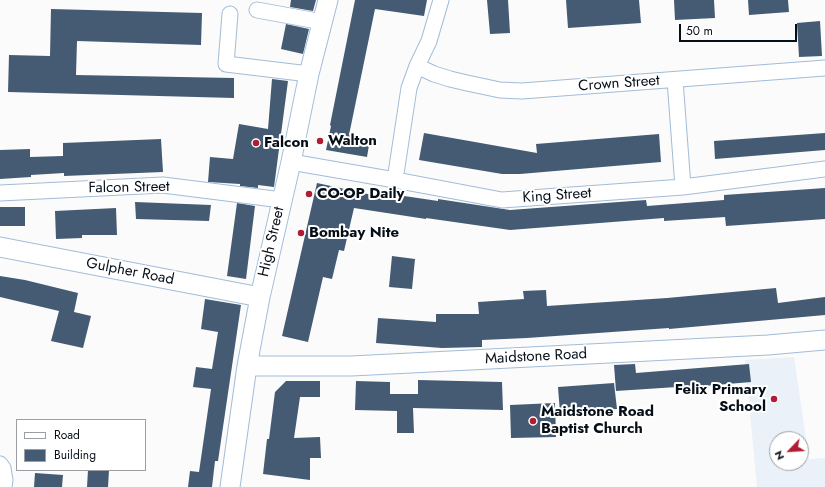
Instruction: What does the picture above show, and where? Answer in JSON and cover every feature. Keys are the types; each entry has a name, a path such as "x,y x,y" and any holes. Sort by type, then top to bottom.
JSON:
{"street":[{"name":"High Street","path":"230,487 260,297 291,162 309,74 328,0"},
{"path":"395,180 409,88 417,66 429,41 441,0"},
{"path":"257,10 323,22"},
{"path":"230,14 226,64 309,74"},
{"name":"Crown Street","path":"417,66 434,74 486,88 522,92 825,68"},
{"path":"675,80 683,187"},
{"name":"King Street","path":"291,162 502,200 683,187 825,169"},
{"name":"Falcon Street","path":"0,193 163,185 282,200"},
{"name":"Gulpher Road","path":"0,246 260,297"},
{"name":"Maidstone Road","path":"248,366 351,366 768,345 825,340"},
{"path":"0,464 3,468 4,487"}],"shaded area":[{"name":"Felix Primary School","path":"794,357 805,431 769,431 769,471 809,471 809,459 825,458 825,487 757,487 745,360"}],"building":[{"path":"291,0 316,0 313,11 290,7"},
{"path":"355,0 427,0 424,16 375,9 349,135 370,139 367,157 326,150"},
{"path":"487,0 508,0 510,33 490,34"},
{"path":"566,0 639,0 641,23 568,28"},
{"path":"674,0 714,0 715,18 675,20"},
{"path":"748,0 788,0 789,12 749,15"},
{"path":"51,9 202,13 201,45 77,41 76,75 234,78 234,98 8,92 9,55 50,56"},
{"path":"820,21 822,56 799,57 797,23"},
{"path":"286,24 309,29 303,54 281,49"},
{"path":"272,79 288,81 274,187 258,185 258,188 240,186 240,184 208,182 210,157 233,159 239,124 268,129"},
{"path":"424,133 537,153 536,144 659,134 661,162 520,174 502,174 419,160"},
{"path":"825,133 825,150 715,159 714,141"},
{"path":"161,139 163,172 64,176 64,173 0,179 0,150 30,149 30,157 63,156 63,143"},
{"path":"317,183 377,196 377,192 438,201 438,199 510,210 646,200 647,206 724,200 724,195 825,188 825,219 726,226 725,217 664,221 664,218 510,230 354,208 344,251 339,250 332,279 323,277 308,342 282,336"},
{"path":"135,202 211,205 209,221 136,219"},
{"path":"237,203 255,206 246,279 227,276"},
{"path":"0,207 25,207 25,226 0,226"},
{"path":"116,208 117,235 82,235 82,238 56,239 55,211"},
{"path":"392,256 415,259 412,289 389,287"},
{"path":"0,276 25,280 78,293 74,312 91,316 83,348 51,341 59,311 0,297"},
{"path":"776,288 778,303 825,297 825,315 669,329 482,340 482,347 442,348 376,343 378,318 436,322 436,314 479,314 478,302 524,299 523,291 546,290 547,306 667,298"},
{"path":"205,299 241,305 218,461 215,461 212,487 188,487 190,471 199,472 211,389 193,387 196,367 212,369 218,332 201,329"},
{"path":"635,364 636,373 749,364 751,382 616,391 614,365"},
{"path":"418,380 502,382 503,410 413,408 414,433 397,433 397,411 355,410 356,381 390,382 390,394 418,394"},
{"path":"286,381 320,381 320,397 300,397 294,438 320,437 321,458 310,458 310,480 263,474 275,392"},
{"path":"614,383 617,409 560,413 558,387"},
{"name":"Maidstone Road Baptist Church","path":"555,403 556,437 511,438 510,405"},
{"path":"88,471 109,471 108,487 87,487"},
{"path":"35,473 63,475 62,487 34,487"}],"place":[{"name":"Walton","path":"320,141"},
{"name":"Falcon","path":"256,143"},
{"name":"CO-OP Daily","path":"309,194"},
{"name":"Bombay Nite","path":"301,233"},
{"name":"Felix Primary School","path":"774,399"},
{"name":"Maidstone Road Baptist Church","path":"533,421"}]}
